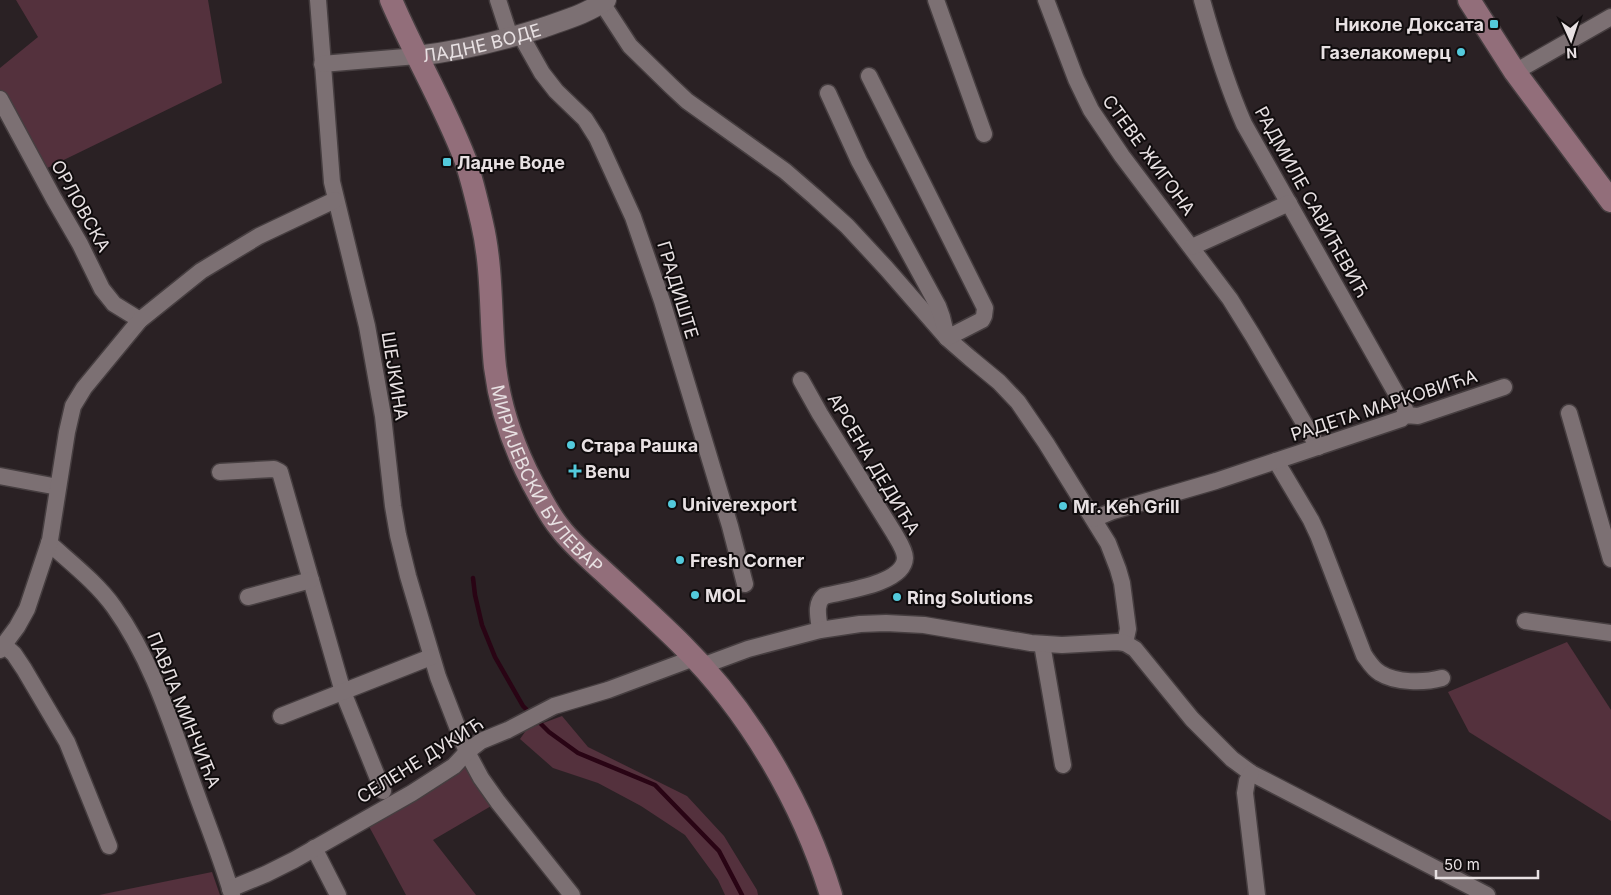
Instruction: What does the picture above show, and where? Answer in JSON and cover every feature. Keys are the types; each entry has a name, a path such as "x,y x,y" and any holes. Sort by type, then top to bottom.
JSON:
{"main road":[{"name":"МИРИЈЕВСКИ БУЛЕВАР","path":"391,0 451,125 466,161 476,194 486,243 496,368 506,416 521,459 560,528 585,555 652,616 698,662 728,698 753,733 774,766 810,838 831,895"},
{"path":"1469,0 1515,72 1611,201"}],"street":[{"name":"ШЕЈКИНА","path":"318,0 328,149 335,200 367,326 382,416 398,535 431,657 467,752 481,778 572,895"},
{"name":"ГРАДИШТЕ","path":"498,0 515,36 527,49 556,92 585,119 597,138 633,217 662,301 730,526 745,584"},
{"path":"936,0 984,134"},
{"name":"СТЕВЕ ЖИГОНА","path":"1046,0 1090,110 1122,156 1230,299 1254,336 1318,447"},
{"name":"РАДМИЛЕ САВИЋЕВИЋ","path":"1202,0 1216,51 1244,124 1405,409 1405,415"},
{"name":"ЛАДНЕ ВОДЕ","path":"322,64 417,56 469,48 571,18 604,2"},
{"path":"604,2 630,46 671,86 687,100 785,171 847,226 947,338 999,382 1018,402 1094,519 1113,554 1122,583 1128,629 1125,643 1141,656 1192,719 1232,759 1251,773 1487,895"},
{"path":"1515,72 1611,17"},
{"path":"869,76 985,308 982,320 947,338"},
{"path":"828,93 859,161 938,306 947,338"},
{"name":"ОРЛОВСКА","path":"0,101 80,244 102,289 114,304 140,320"},
{"path":"109,846 68,742 14,654 2,648 17,627 27,608 49,543 73,406 98,369 140,320 201,271 259,236 335,200"},
{"path":"1192,247 1289,203"},
{"name":"АРСЕНА ДЕДИЋА","path":"801,380 905,554 902,568 891,578 824,596 820,599 818,606 820,630"},
{"name":"РАДЕТА МАРКОВИЋА","path":"1094,519 1113,511 1216,481 1318,447 1401,419 1405,415 1418,416 1504,387"},
{"path":"1569,413 1611,560"},
{"name":"РАДЕТА МАРКОВИЋА","path":"1276,461 1311,520 1364,655 1372,667 1379,673 1396,679 1422,682 1442,678"},
{"path":"220,472 274,469 280,472 343,692 383,790"},
{"path":"0,476 58,487"},
{"name":"ПАВЛА МИНЧИЋА","path":"49,543 113,605 138,647 167,713 231,892"},
{"path":"248,597 311,580"},
{"path":"1525,620 1611,633"},
{"name":"СЕЛЕНЕ ДУКИЋ","path":"231,892 314,848 434,779 454,766 467,752 481,742 544,711 567,702 698,662 820,630 860,624 905,624 964,631 1042,644 1125,643"},
{"path":"1042,644 1063,765"},
{"path":"281,716 431,657"},
{"path":"1251,773 1247,781 1245,793 1257,895"},
{"path":"314,848 338,895"}],"shaded area":[{"path":"16,0 208,0 222,83 39,172 0,99 0,68 38,37"},
{"path":"1567,642 1611,710 1611,821 1469,732 1448,692"},
{"path":"562,716 588,747 687,796 724,836 757,890 758,895 725,895 718,880 685,835 641,806 598,783 553,768 520,739 527,729"},
{"path":"467,752 498,802 433,840 476,895 406,895 365,819"},
{"path":"212,872 220,895 99,895"}],"waterway":[{"path":"473,578 482,625 495,657 523,706 549,732 578,753 655,785 719,851 742,895"}],"place":[{"name":"Николе Доксата","path":"1494,24"},
{"name":"Газелакомерц","path":"1461,52"},
{"name":"Ладне Воде","path":"447,162"},
{"name":"Стара Рашка","path":"571,445"},
{"name":"Benu","path":"575,471"},
{"name":"Univerexport","path":"672,504"},
{"name":"Mr. Keh Grill","path":"1063,506"},
{"name":"Fresh Corner","path":"680,560"},
{"name":"MOL","path":"695,595"},
{"name":"Ring Solutions","path":"897,597"}]}
